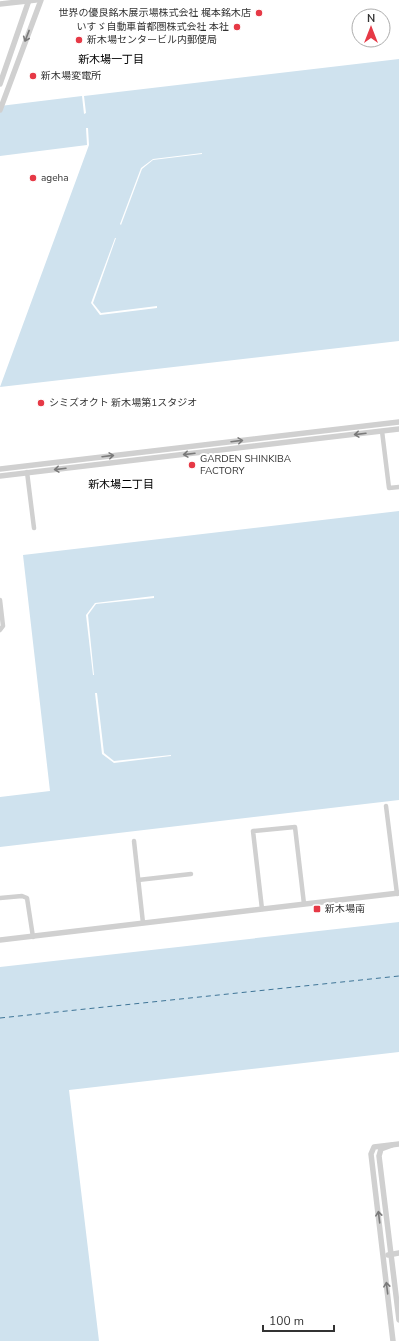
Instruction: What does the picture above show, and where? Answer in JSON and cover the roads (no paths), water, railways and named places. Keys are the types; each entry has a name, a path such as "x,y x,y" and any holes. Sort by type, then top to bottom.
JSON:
{"street":[{"path":"0,84 29,0"},
{"path":"0,4 36,0"},
{"path":"0,110 41,0"},
{"path":"0,66 7,65"},
{"path":"0,469 399,422"},
{"path":"0,476 399,429"},
{"path":"382,431 389,488 399,487"},
{"path":"278,436 279,443"},
{"path":"95,458 96,465"},
{"path":"27,472 34,528"},
{"path":"0,600 3,626 0,630"},
{"path":"0,940 398,893 386,806"},
{"path":"262,909 254,831 295,827 304,904"},
{"path":"134,841 143,923"},
{"path":"138,880 191,874"},
{"path":"0,898 26,897 29,901 33,937"},
{"path":"396,1144 381,1149 379,1156 399,1320"},
{"path":"393,1341 371,1154 374,1146 396,1144"},
{"path":"384,1255 399,1254"},
{"path":"385,1264 399,1262"}],"water":[{"path":"399,59 399,341 0,387 89,145 88,128 86,128 87,145 0,156 0,106 82,96 84,114 86,113 84,96"},
{"path":"399,511 399,800 0,847 0,797 50,791 23,555"},
{"path":"399,922 399,1052 69,1090 99,1341 0,1341 0,967"}],"place":[{"name":"世界の優良銘木展示場株式会社 梶本銘木店","path":"259,13"},
{"name":"いすゞ自動車首都圏株式会社 本社","path":"237,27"},
{"name":"新木場センタービル内郵便局","path":"79,40"},
{"name":"新木場変電所","path":"33,76"},
{"name":"ageha","path":"33,178"},
{"name":"シミズオクト 新木場第1スタジオ","path":"41,403"},
{"name":"GARDEN SHINKIBA FACTORY","path":"192,465"},
{"name":"新木場南","path":"317,909"}],"district":[{"name":"新木場一丁目","path":"111,59"},
{"name":"新木場二丁目","path":"121,484"}]}
